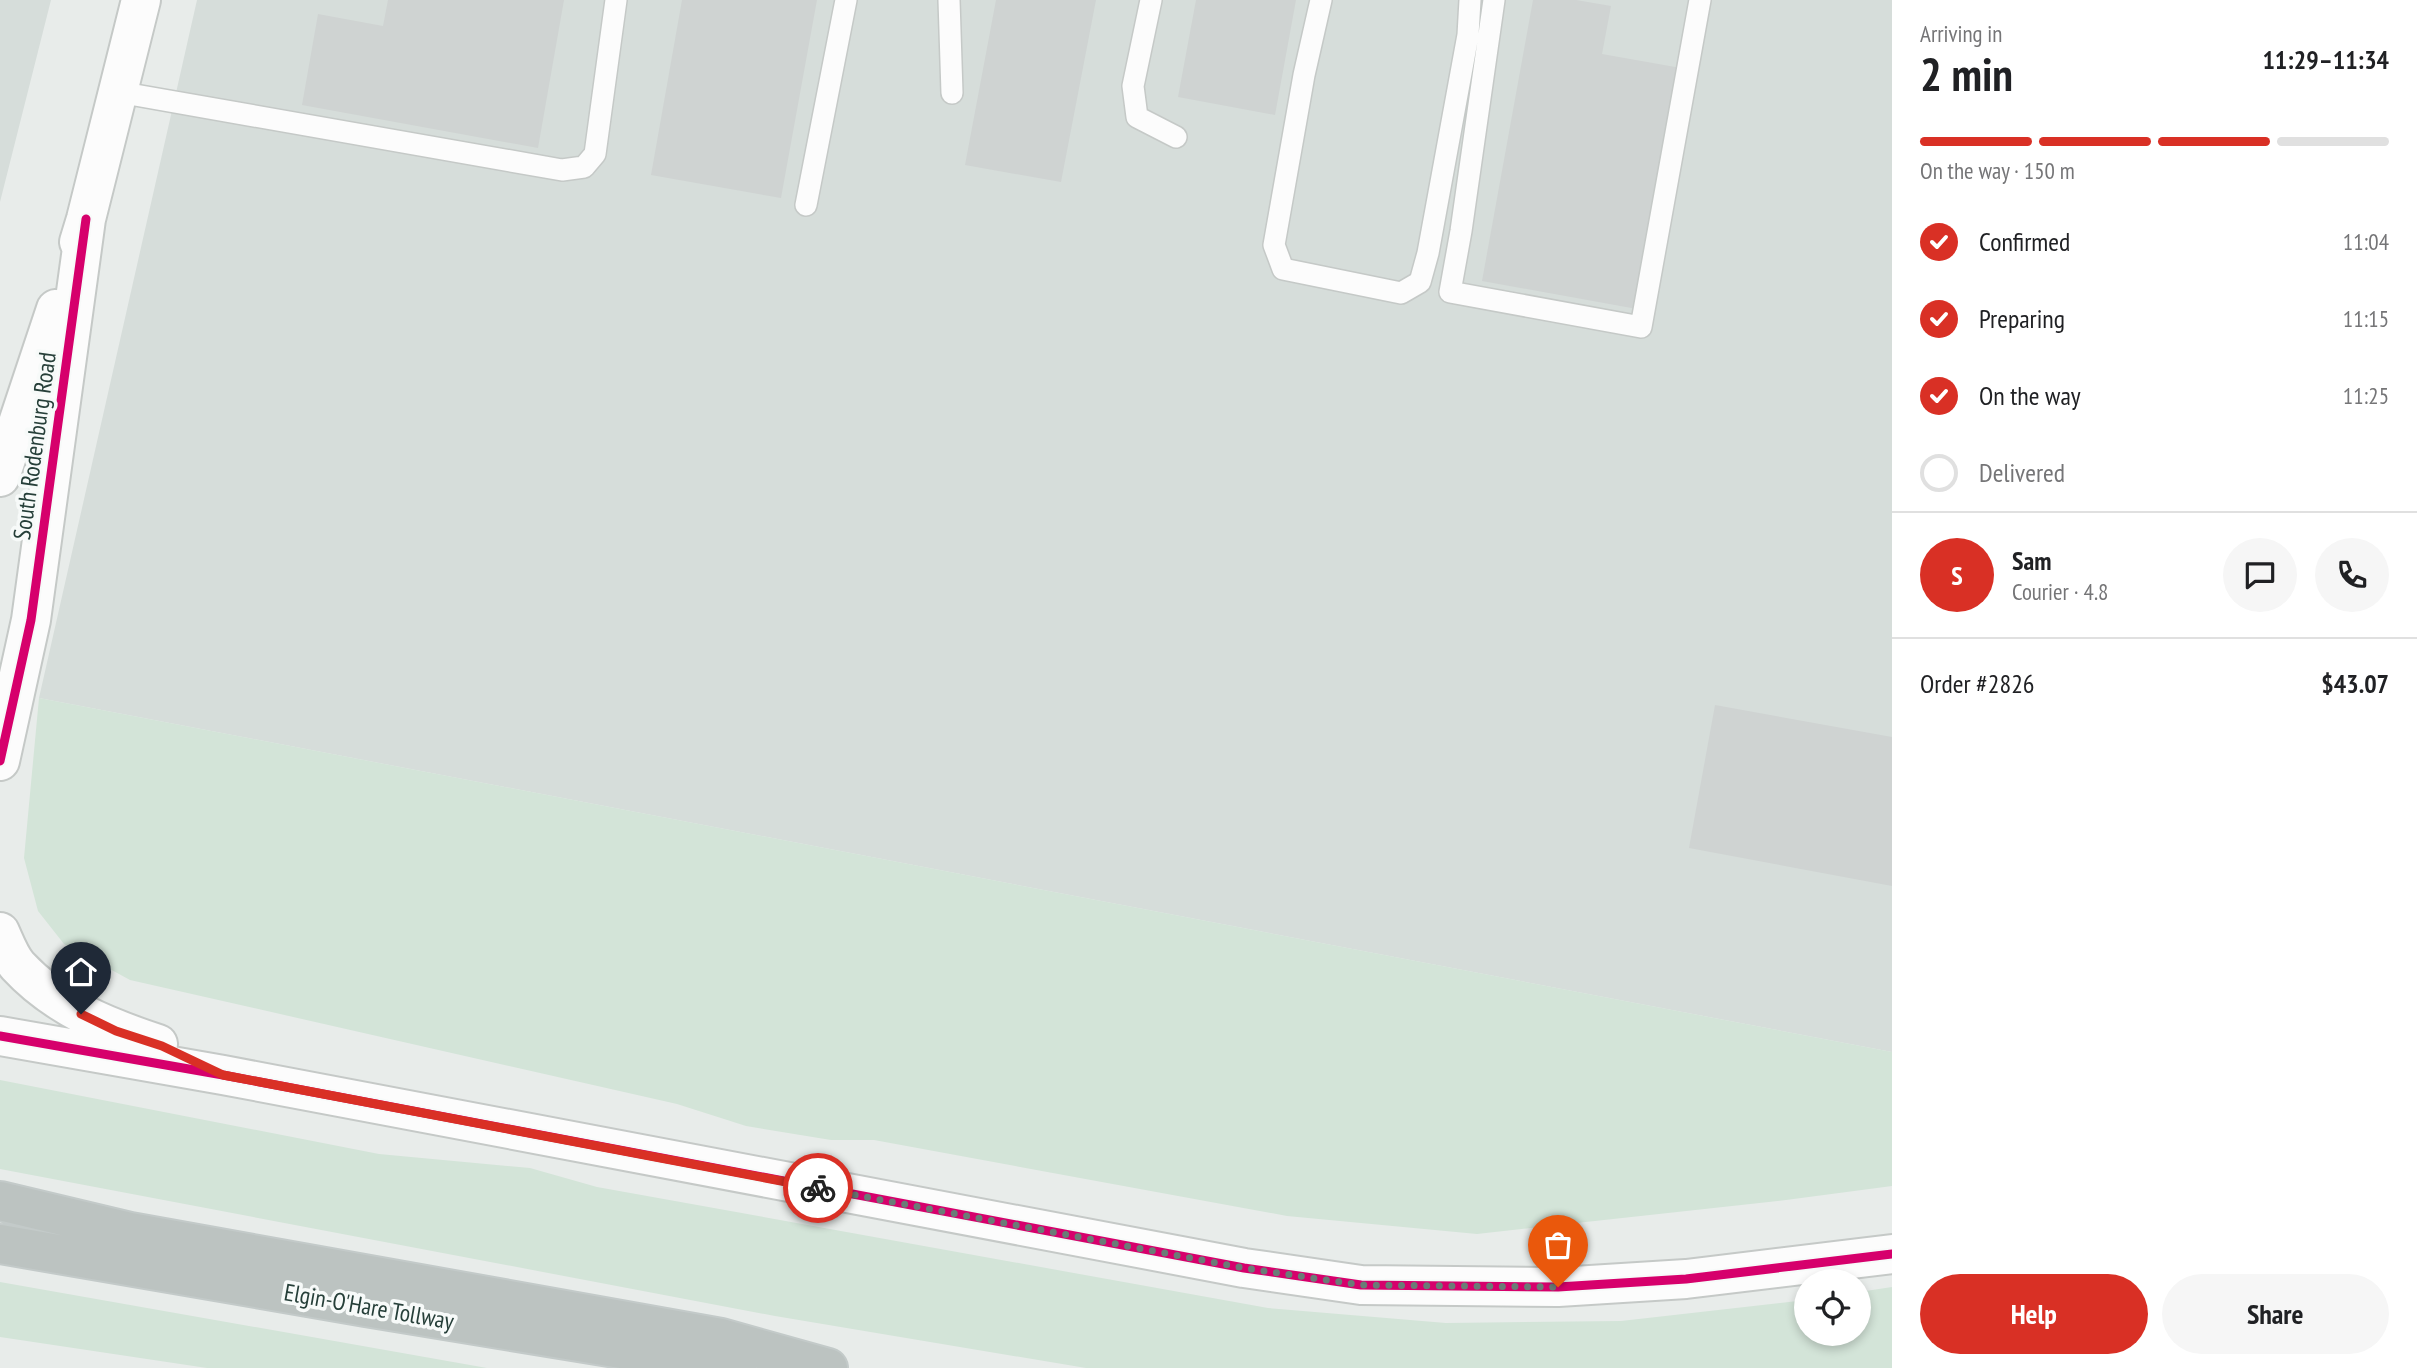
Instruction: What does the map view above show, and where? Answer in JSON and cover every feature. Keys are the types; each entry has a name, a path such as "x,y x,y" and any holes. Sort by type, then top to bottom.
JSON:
{"highway":[{"path":"1,1201 130,1233 721,1338 828,1368"},
{"name":"Elgin-O'Hare Tollway","path":"0,1244 737,1368"}],"street":[{"name":"South Rodenburg Road","path":"0,477 86,219 141,0"},
{"name":"South Rodenburg Road","path":"0,761 31,620 86,219"},
{"path":"0,932 16,964 64,1006 116,1031 162,1046 223,1075"},
{"path":"0,1036 223,1075 1231,1266 1361,1285 1571,1286 1686,1279 1892,1254"}],"lane":[{"path":"118,92 562,170 584,167 595,154 615,0"},
{"path":"806,205 846,0"},
{"path":"949,0 952,93"},
{"path":"1151,0 1133,86 1137,117 1176,137"},
{"path":"1321,0 1304,75 1274,245 1283,269 1401,293 1420,282 1428,253 1468,35 1470,0"},
{"path":"1494,0 1450,292 1642,327 1700,0"}],"shaded area":[{"path":"0,0 51,0 0,202"},
{"path":"197,0 1892,0 1892,1052 39,698"}],"green space":[{"path":"39,698 1892,1052 1892,1186 1477,1234 1287,1216 874,1140 831,1140 746,1126 677,1104 130,980 64,944 38,911 24,858"},
{"path":"0,1080 379,1154 530,1168 597,1187 1268,1308 1446,1323 1621,1321 1794,1301 1794,1346 1871,1346 1871,1290 1892,1287 1892,1368 1086,1368 775,1316 0,1169"},
{"path":"0,1282 487,1368 207,1368 0,1337"}],"building":[{"path":"388,0 564,0 538,148 302,105 318,14 383,26"},
{"path":"682,0 817,0 781,198 651,175"},
{"path":"996,0 1096,0 1061,182 965,165"},
{"path":"1196,0 1296,0 1275,115 1178,97"},
{"path":"1533,0 1576,0 1611,6 1602,54 1681,68 1637,309 1482,281"},
{"path":"1715,705 1892,737 1892,886 1689,848"}],"cycle path":[{"path":"0,761 31,620 86,219"},
{"path":"0,1036 223,1075 1244,1268 1361,1285 1558,1287 1686,1279 1892,1254"}],"way so far":[{"path":"818,1188 1244,1268 1361,1285 1558,1287"}],"route":[{"path":"81,1014 116,1031 162,1046 223,1075 818,1188"}]}
